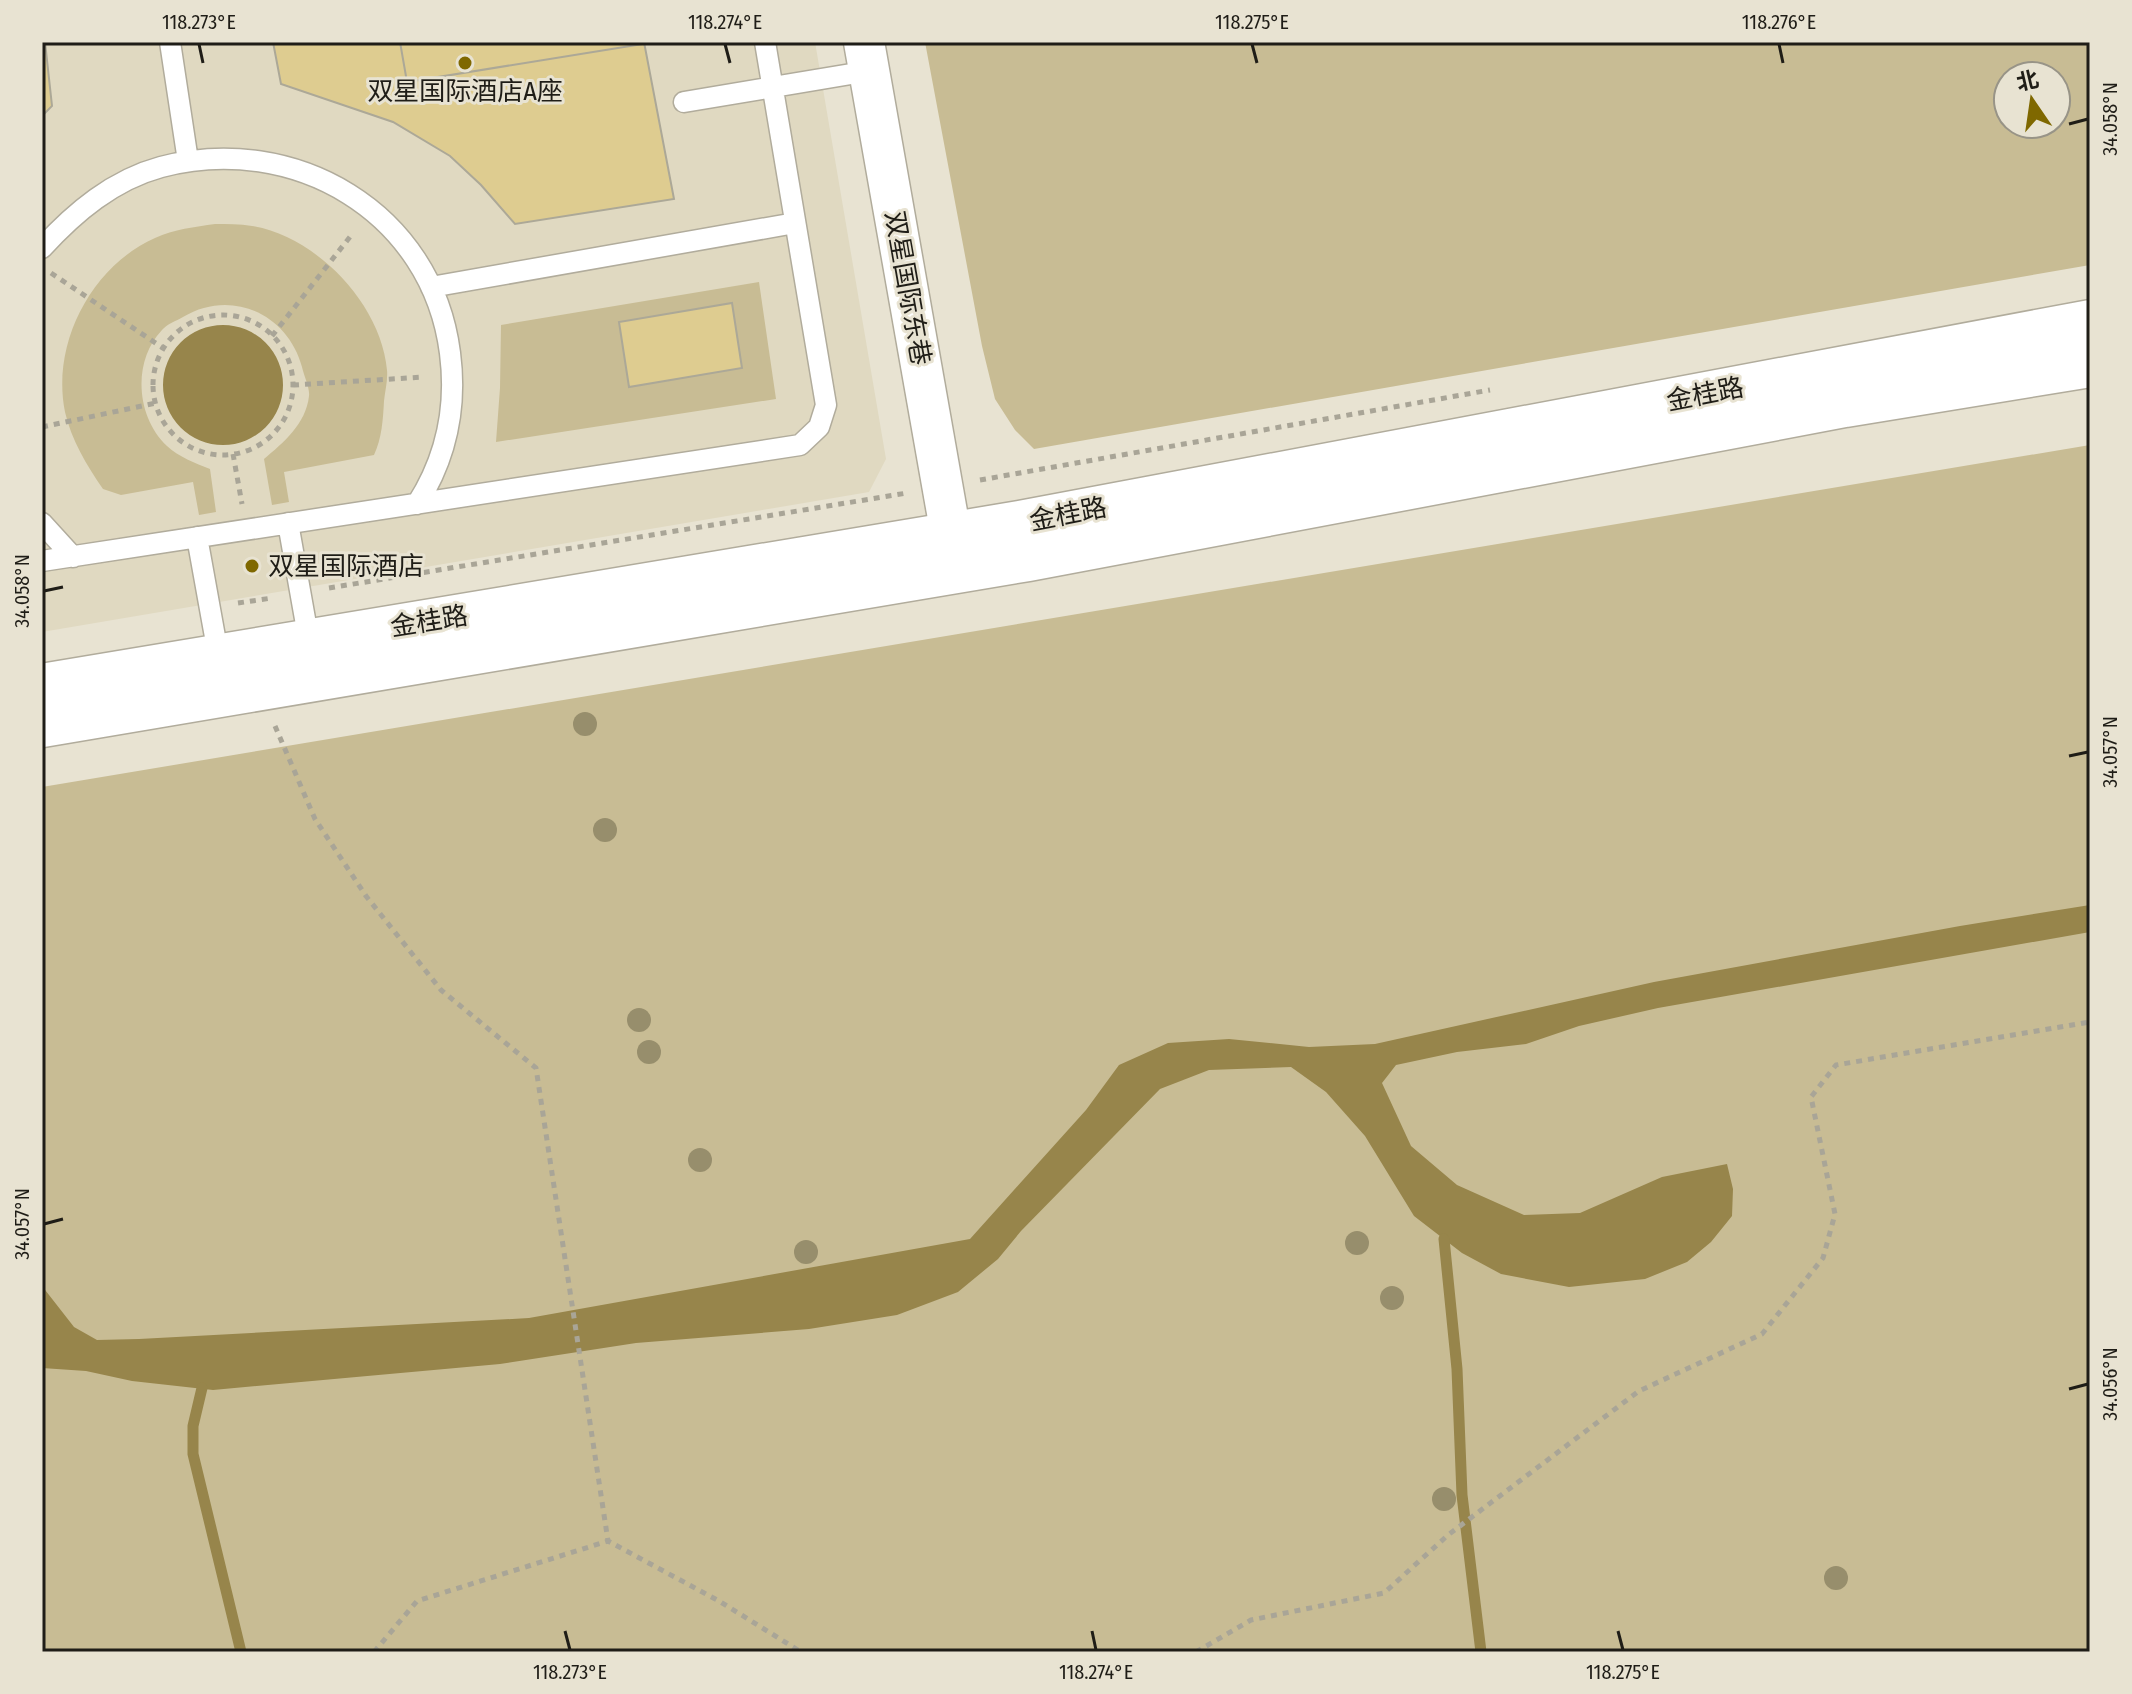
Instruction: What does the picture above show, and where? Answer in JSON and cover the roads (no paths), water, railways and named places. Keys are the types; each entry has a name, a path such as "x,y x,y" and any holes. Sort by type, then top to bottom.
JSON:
{"street":[{"name":"双星国际东巷","path":"867,56 951,535"},
{"name":"金桂路","path":"42,725 312,660 951,535 2090,322"},
{"name":"金桂路","path":"312,660 1028,559 1845,405 2090,365"},
{"name":"金桂路","path":"42,686 234,680"}],"lane":[{"path":"170,42 188,161"},
{"path":"42,561 800,445 819,427 826,405 765,42"},
{"path":"684,102 773,87 867,56"},
{"path":"42,248 64,223 92,200 158,167 188,161 234,159 272,163 310,172 342,189 371,209 399,238 422,270 431,287 448,340 453,376 451,417 432,480 417,504"},
{"path":"431,287 795,223"},
{"path":"42,523 73,557"},
{"path":"288,523 312,660"},
{"path":"197,537 210,608 234,680"}],"waterway":[{"path":"1444,1239 1457,1369 1462,1495 1481,1652"},
{"path":"202,1388 193,1426 193,1454 241,1652"}],"place":[{"name":"双星国际酒店A座","path":"465,63"},
{"name":"双星国际酒店","path":"252,566"}]}
